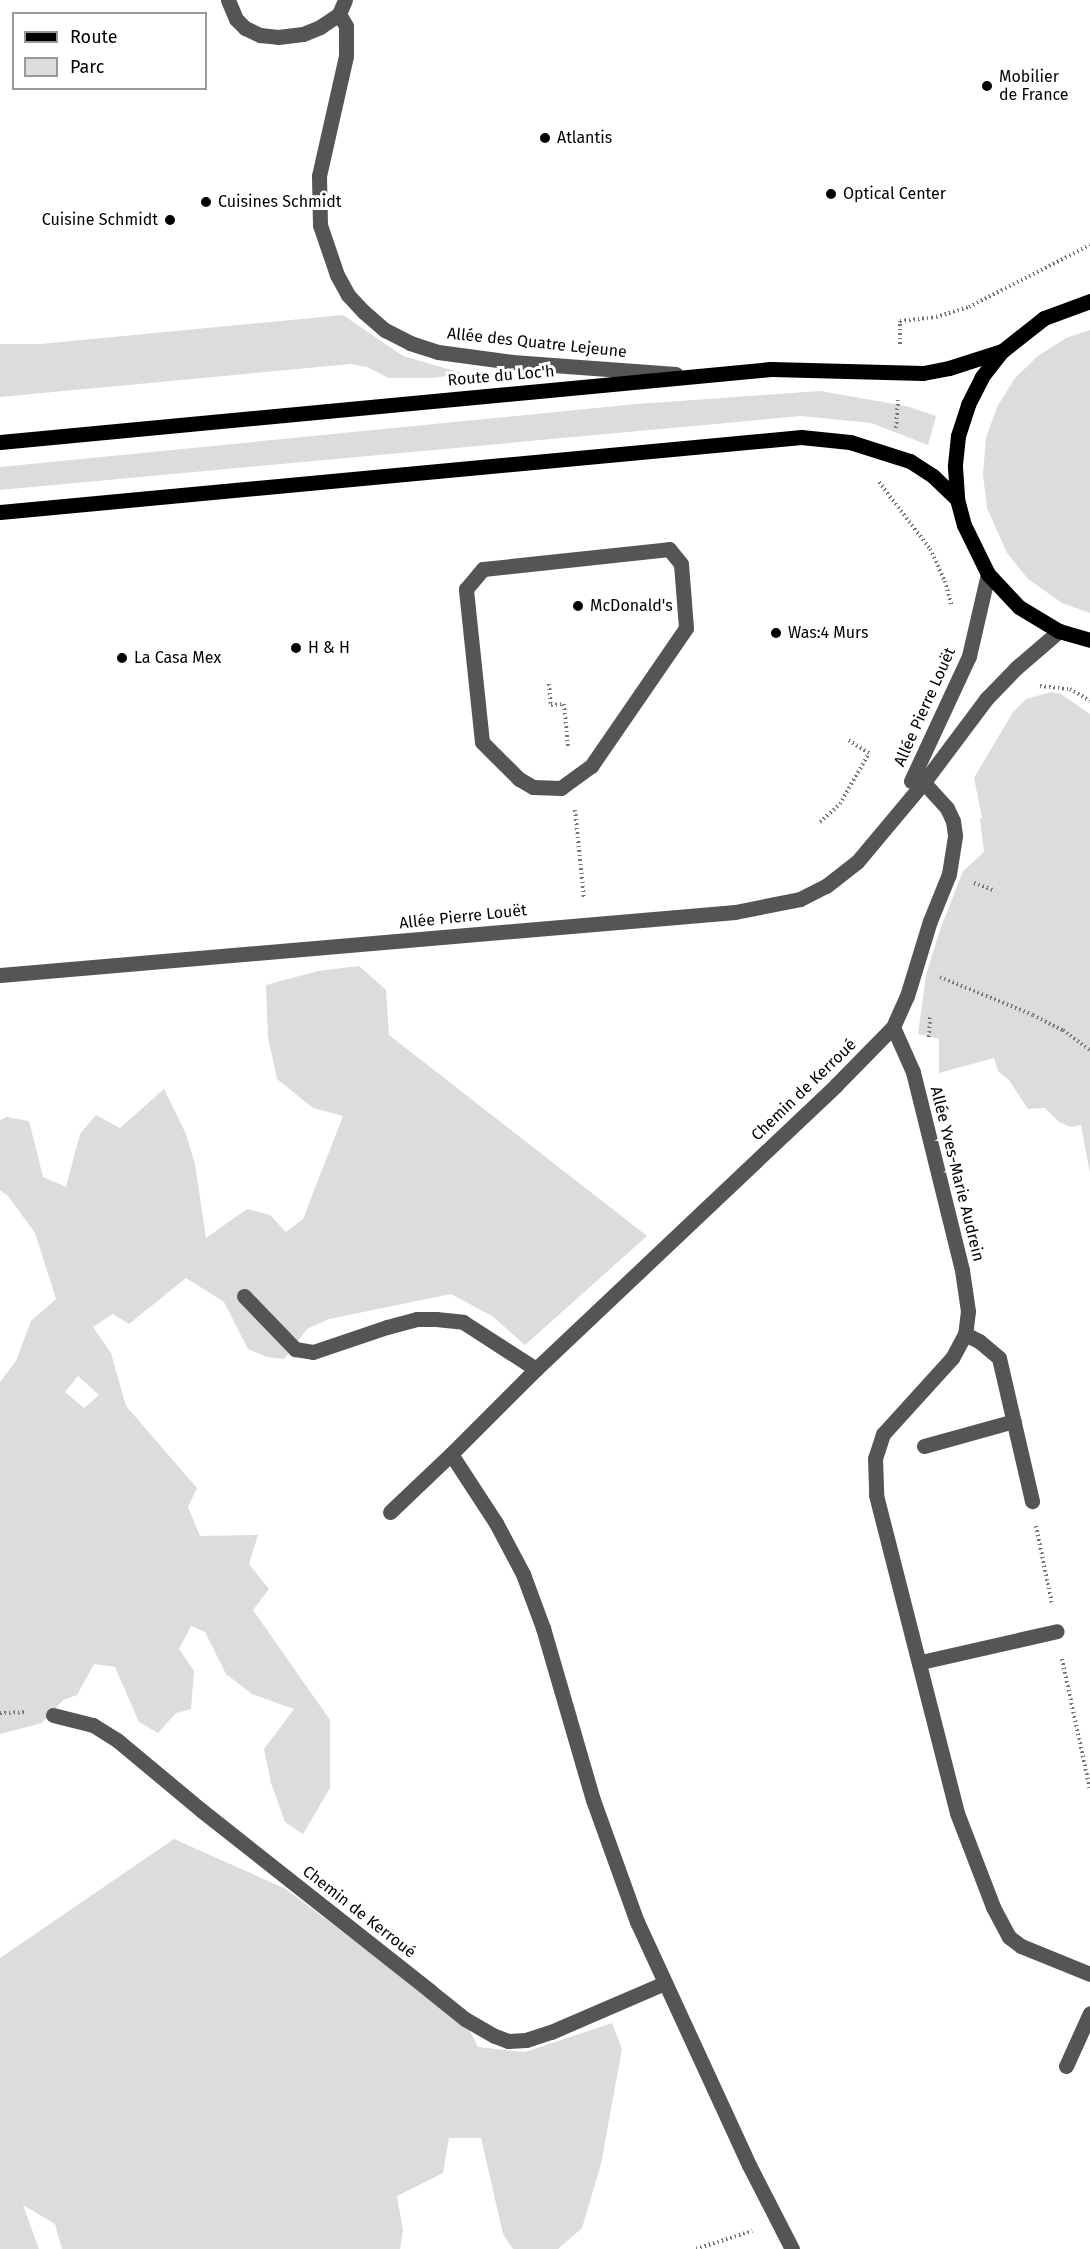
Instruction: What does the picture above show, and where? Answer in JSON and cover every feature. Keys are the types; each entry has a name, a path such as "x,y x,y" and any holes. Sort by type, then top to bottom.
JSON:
{"main road":[{"path":"1089,300 1044,318 1002,351 982,377 968,405 958,436 954,467 957,499 974,550 988,574 1019,607 1059,631 1083,639 1090,651"},
{"name":"Route du Loc'h","path":"0,442 794,369 923,373 949,368 1002,351"},
{"path":"0,512 801,437 850,442 910,461 933,476 957,499"}],"street":[{"path":"228,0 236,18 245,28 260,35 278,37 303,34 320,27 342,7"},
{"name":"Allée des Quatre Lejeune","path":"342,7 346,56 319,176 319,217 328,253 337,275 348,295 364,312 386,330 410,343 438,352 512,362 709,376"},
{"path":"669,549 681,564 686,628 591,766 561,788 549,789 533,787 519,779 482,742 466,589 483,569 669,549"},
{"name":"Allée Pierre Louët","path":"0,975 436,939 774,906 800,899 842,876 857,862 896,817 920,777 969,656 988,574"},
{"name":"Allée Pierre Louët","path":"920,777 986,699 1016,668 1059,631"},
{"name":"Chemin de Kerroué","path":"390,1512 536,1369 836,1085 893,1027 907,996 930,921 949,874 953,854 953,820 937,794 920,777"},
{"name":"Allée Yves-Marie Audrein","path":"893,1027 913,1072 962,1270 968,1311 965,1334 952,1358 892,1421 883,1434 875,1458 876,1495 921,1662 957,1813 1002,1925 1009,1937 1020,1946 1090,1974"},
{"path":"244,1296 295,1349 313,1352 387,1327 417,1319 436,1319 463,1322 536,1369"},
{"path":"965,1334 979,1341 999,1358 1032,1501"},
{"path":"924,1446 1014,1421"},
{"path":"451,1454 507,1542 534,1600 593,1800 637,1922 749,2165 792,2249"},
{"path":"921,1662 1057,1631"},
{"name":"Chemin de Kerroué","path":"53,1715 93,1725 117,1740 201,1810 465,2019 495,2036 508,2041 526,2040 551,2032 665,1983"},
{"path":"1066,2066 1090,2013"}],"path":[{"path":"1030,690 1038,686 1070,689 1090,701"},
{"path":"820,822 840,804 869,753 847,739"},
{"path":"968,893 974,876"},
{"path":"938,985 943,968"},
{"path":"940,977 1034,1015 1063,1030 1090,1050"},
{"path":"929,1039 931,1013"},
{"path":"696,2249 746,2234"}],"green space":[{"path":"343,315 403,356 462,373 434,378 389,378 367,367 351,364 0,397 0,344 40,344"},
{"path":"1090,330 1090,613 1062,603 1028,579 1007,553 987,508 983,475 986,438 997,407 1015,378 1038,356 1066,338"},
{"path":"820,391 906,406 936,416 928,445 871,423 801,416 0,490 0,467 636,404"},
{"path":"1051,692 1061,694 1090,714 1090,1174 1081,1125 1071,1127 1059,1122 1045,1108 1028,1109 1009,1080 998,1071 994,1058 939,1073 939,1039 918,1034 926,975 940,930 963,871 984,852 980,819 982,818 974,778 1013,712 1026,699"},
{"path":"359,966 386,990 389,1035 647,1236 525,1345 492,1316 451,1294 329,1319 307,1329 284,1359 267,1357 248,1349 224,1302 186,1278 129,1324 113,1314 93,1327 111,1353 126,1406 197,1488 188,1507 200,1536 258,1535 249,1564 269,1589 253,1610 330,1720 330,1788 303,1834 285,1822 271,1783 264,1749 294,1709 252,1694 226,1674 205,1632 191,1626 179,1649 194,1671 191,1709 176,1713 158,1733 139,1722 115,1667 94,1664 77,1695 63,1700 42,1723 0,1734 0,1382 16,1361 31,1321 56,1299 35,1233 8,1196 0,1190 0,1120 7,1117 29,1121 43,1177 66,1187 80,1134 96,1115 120,1128 164,1089 186,1134 195,1164 206,1238 247,1209 270,1215 286,1232 303,1219 343,1116 313,1108 277,1079 268,1037 266,985 318,971","holes":["78,1376 99,1395 84,1408 65,1392"]},
{"path":"174,1839 286,1889 468,2027 478,2047 525,2052 612,2023 622,2049 601,2164 582,2228 558,2249 513,2249 503,2234 481,2138 449,2138 443,2173 397,2196 403,2230 400,2249 62,2249 55,2224 23,2205 39,2249 0,2249 0,1958"}],"place":[{"name":"Mobilier de France","path":"987,86"},
{"name":"Atlantis","path":"545,138"},
{"name":"Optical Center","path":"831,194"},
{"name":"Cuisines Schmidt","path":"206,202"},
{"name":"Cuisine Schmidt","path":"170,220"},
{"name":"McDonald's","path":"578,606"},
{"name":"Was:4 Murs","path":"776,633"},
{"name":"H & H","path":"296,648"},
{"name":"La Casa Mex","path":"122,658"}]}
